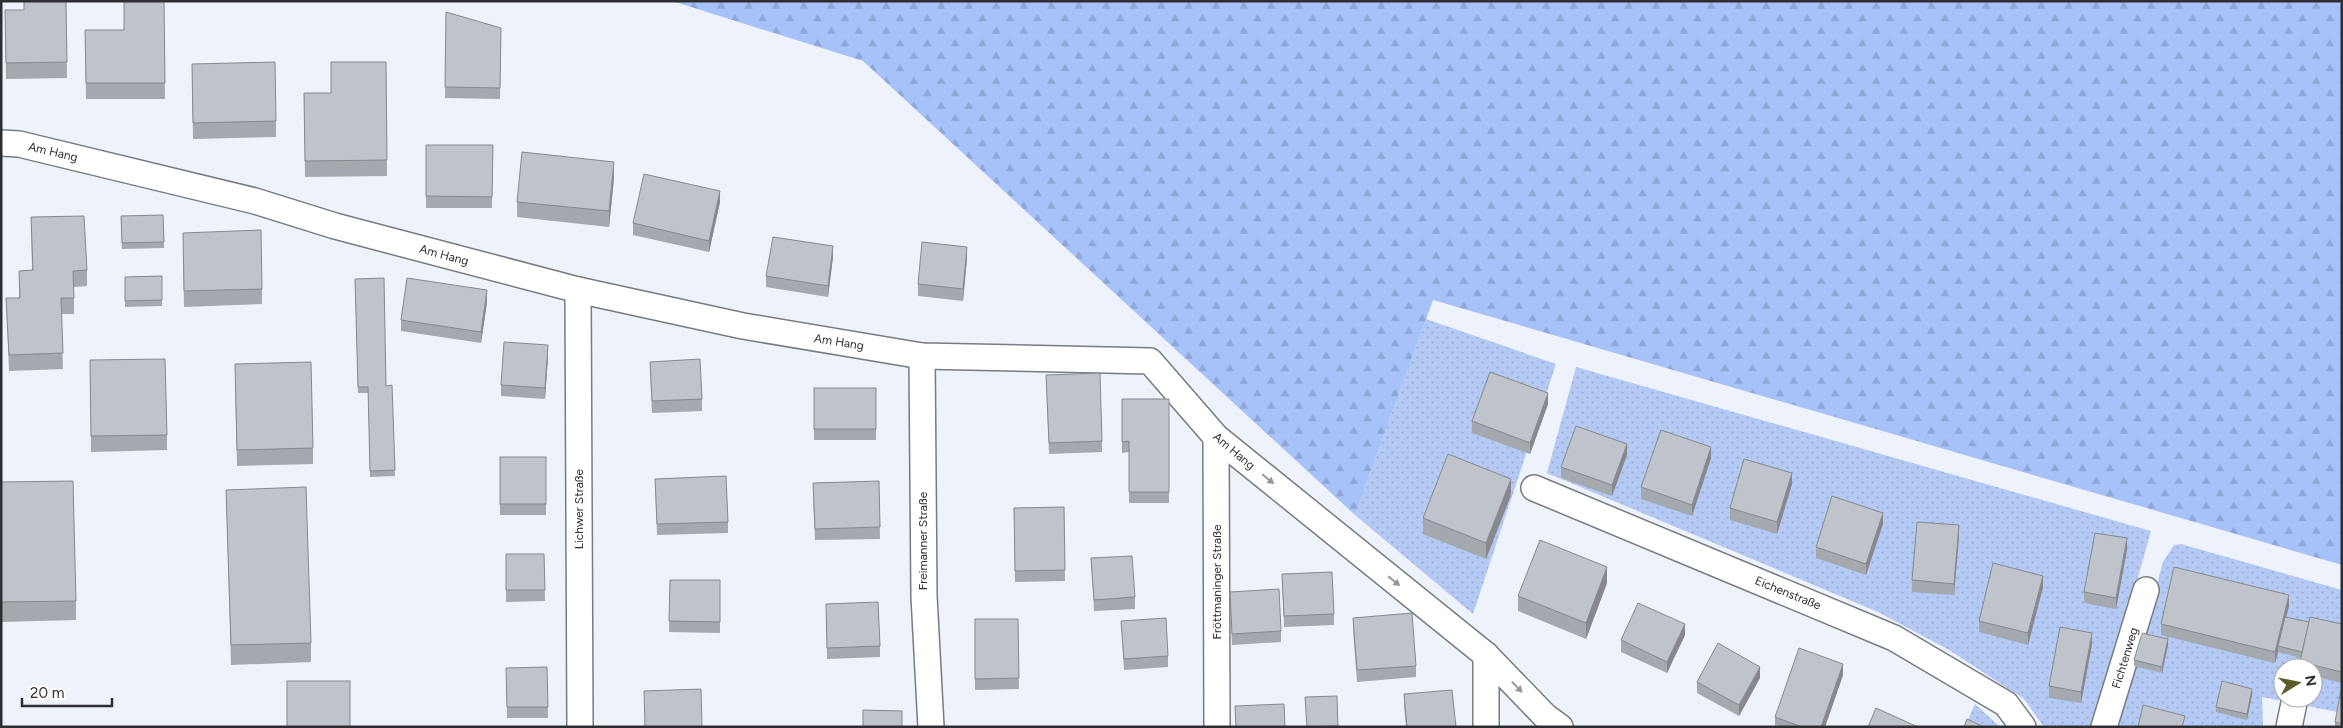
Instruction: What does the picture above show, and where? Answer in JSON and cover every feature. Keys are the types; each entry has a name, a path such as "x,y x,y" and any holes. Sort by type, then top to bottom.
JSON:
{"street":[{"name":"Am Hang","path":"1,142 57,153 255,201 335,226 578,290 743,326 922,356 1150,361 1216,438 1486,655 1545,716 1560,727"},
{"name":"Lichwer Straße","path":"578,290 580,727"},
{"name":"Freimanner Straße","path":"922,356 924,596 927,691 931,727"},
{"name":"Fröttmaninger Straße","path":"1216,438 1217,727"},
{"name":"Eichenstraße","path":"1534,488 1894,638 2006,704 2024,727"},
{"name":"Fichtenweg","path":"2104,727 2146,590"},
{"path":"1486,655 1486,727"}],"green space":[{"path":"672,1 2342,1 2342,565 1433,300 1355,515 863,61"}],"shaded area":[{"path":"1426,319 1556,364 1473,614 1355,515"},
{"path":"1576,367 2151,531 2096,727 2044,727 2024,699 1949,650 1878,612 1547,473"},
{"path":"2181,544 2342,590 2342,713 2317,708 2323,708 2323,658 2273,658 2273,699 2262,697 2263,727 2118,727 2163,562 2174,545"},
{"path":"1975,704 2000,727 1965,727"}],"building":[{"path":"24,1 66,1 67,62 6,63 5,10 24,10"},
{"path":"124,1 164,1 165,83 86,83 85,30 124,30"},
{"path":"446,12 501,28 500,88 445,87"},
{"path":"275,62 276,121 193,123 192,64"},
{"path":"331,62 386,62 387,160 305,161 304,93 331,93"},
{"path":"426,145 493,145 492,197 426,196"},
{"path":"522,152 614,162 609,211 517,202"},
{"path":"644,174 720,191 709,241 633,223"},
{"path":"163,215 164,242 122,243 121,216"},
{"path":"84,216 87,270 73,271 74,298 61,298 63,353 9,355 6,298 20,298 19,271 33,270 31,217"},
{"path":"261,230 262,289 184,291 183,233"},
{"path":"773,237 833,246 828,286 766,276"},
{"path":"922,242 967,247 963,289 918,284"},
{"path":"162,276 162,300 125,301 125,277"},
{"path":"384,278 386,386 392,385 395,470 370,471 368,387 358,387 355,279"},
{"path":"407,278 487,290 481,332 401,320"},
{"path":"504,342 548,345 545,388 501,385"},
{"path":"165,359 167,435 91,436 90,360"},
{"path":"700,359 702,399 652,401 650,362"},
{"path":"311,362 313,448 237,450 235,364"},
{"path":"1490,372 1548,393 1530,443 1472,421"},
{"path":"1100,373 1102,441 1049,443 1046,375"},
{"path":"814,388 876,388 876,429 814,429"},
{"path":"1122,399 1169,399 1169,492 1129,492 1129,441 1122,442"},
{"path":"1576,426 1627,444 1612,485 1561,467"},
{"path":"1661,430 1711,447 1692,505 1641,487"},
{"path":"1448,454 1511,479 1486,543 1423,518"},
{"path":"500,457 546,457 546,504 500,504"},
{"path":"1744,459 1792,473 1777,522 1730,508"},
{"path":"726,476 728,522 657,524 655,479"},
{"path":"73,481 76,601 1,602 1,482"},
{"path":"879,481 880,527 815,529 813,483"},
{"path":"306,487 311,643 231,645 226,490"},
{"path":"1832,496 1883,513 1866,564 1816,547"},
{"path":"1064,507 1065,570 1015,571 1014,508"},
{"path":"1917,522 1959,525 1954,584 1912,580"},
{"path":"2095,533 2127,538 2116,598 2084,592"},
{"path":"1540,540 1607,567 1586,623 1518,596"},
{"path":"506,554 544,554 545,590 506,590"},
{"path":"1132,556 1135,597 1094,600 1091,558"},
{"path":"1993,563 2043,576 2028,633 1979,621"},
{"path":"2174,567 2289,595 2275,652 2161,624"},
{"path":"1332,572 1334,614 1284,616 1282,574"},
{"path":"670,580 720,580 720,622 669,621"},
{"path":"1279,589 1281,631 1232,634 1230,592"},
{"path":"878,602 880,646 827,648 826,604"},
{"path":"1638,603 1685,624 1667,662 1621,640"},
{"path":"1412,613 1416,666 1357,670 1353,618"},
{"path":"2285,617 2309,622 2302,652 2278,646"},
{"path":"2310,617 2342,624 2342,672 2323,667 2323,658 2301,658"},
{"path":"1166,618 1168,656 1124,659 1121,621"},
{"path":"975,619 1018,619 1019,678 975,679"},
{"path":"2060,627 2092,633 2081,692 2049,686"},
{"path":"2142,633 2168,639 2162,667 2134,660"},
{"path":"1718,643 1760,667 1739,705 1697,682"},
{"path":"1799,648 1843,664 1821,727 1802,727 1775,717"},
{"path":"547,667 548,707 507,707 506,668"},
{"path":"287,681 350,681 350,727 287,727"},
{"path":"2222,681 2252,689 2247,714 2216,707"},
{"path":"701,689 702,727 645,727 644,691"},
{"path":"1452,690 1456,727 1407,727 1404,694"},
{"path":"2342,690 2342,724 2335,722"},
{"path":"1337,696 1338,726 1307,727 1305,697"},
{"path":"1284,704 1285,727 1236,727 1235,706"},
{"path":"2143,705 2185,716 2182,727 2138,727"},
{"path":"1876,708 1918,727 1868,727"},
{"path":"863,710 902,711 902,727 863,727"},
{"path":"1967,719 1984,727 1964,727"}]}
